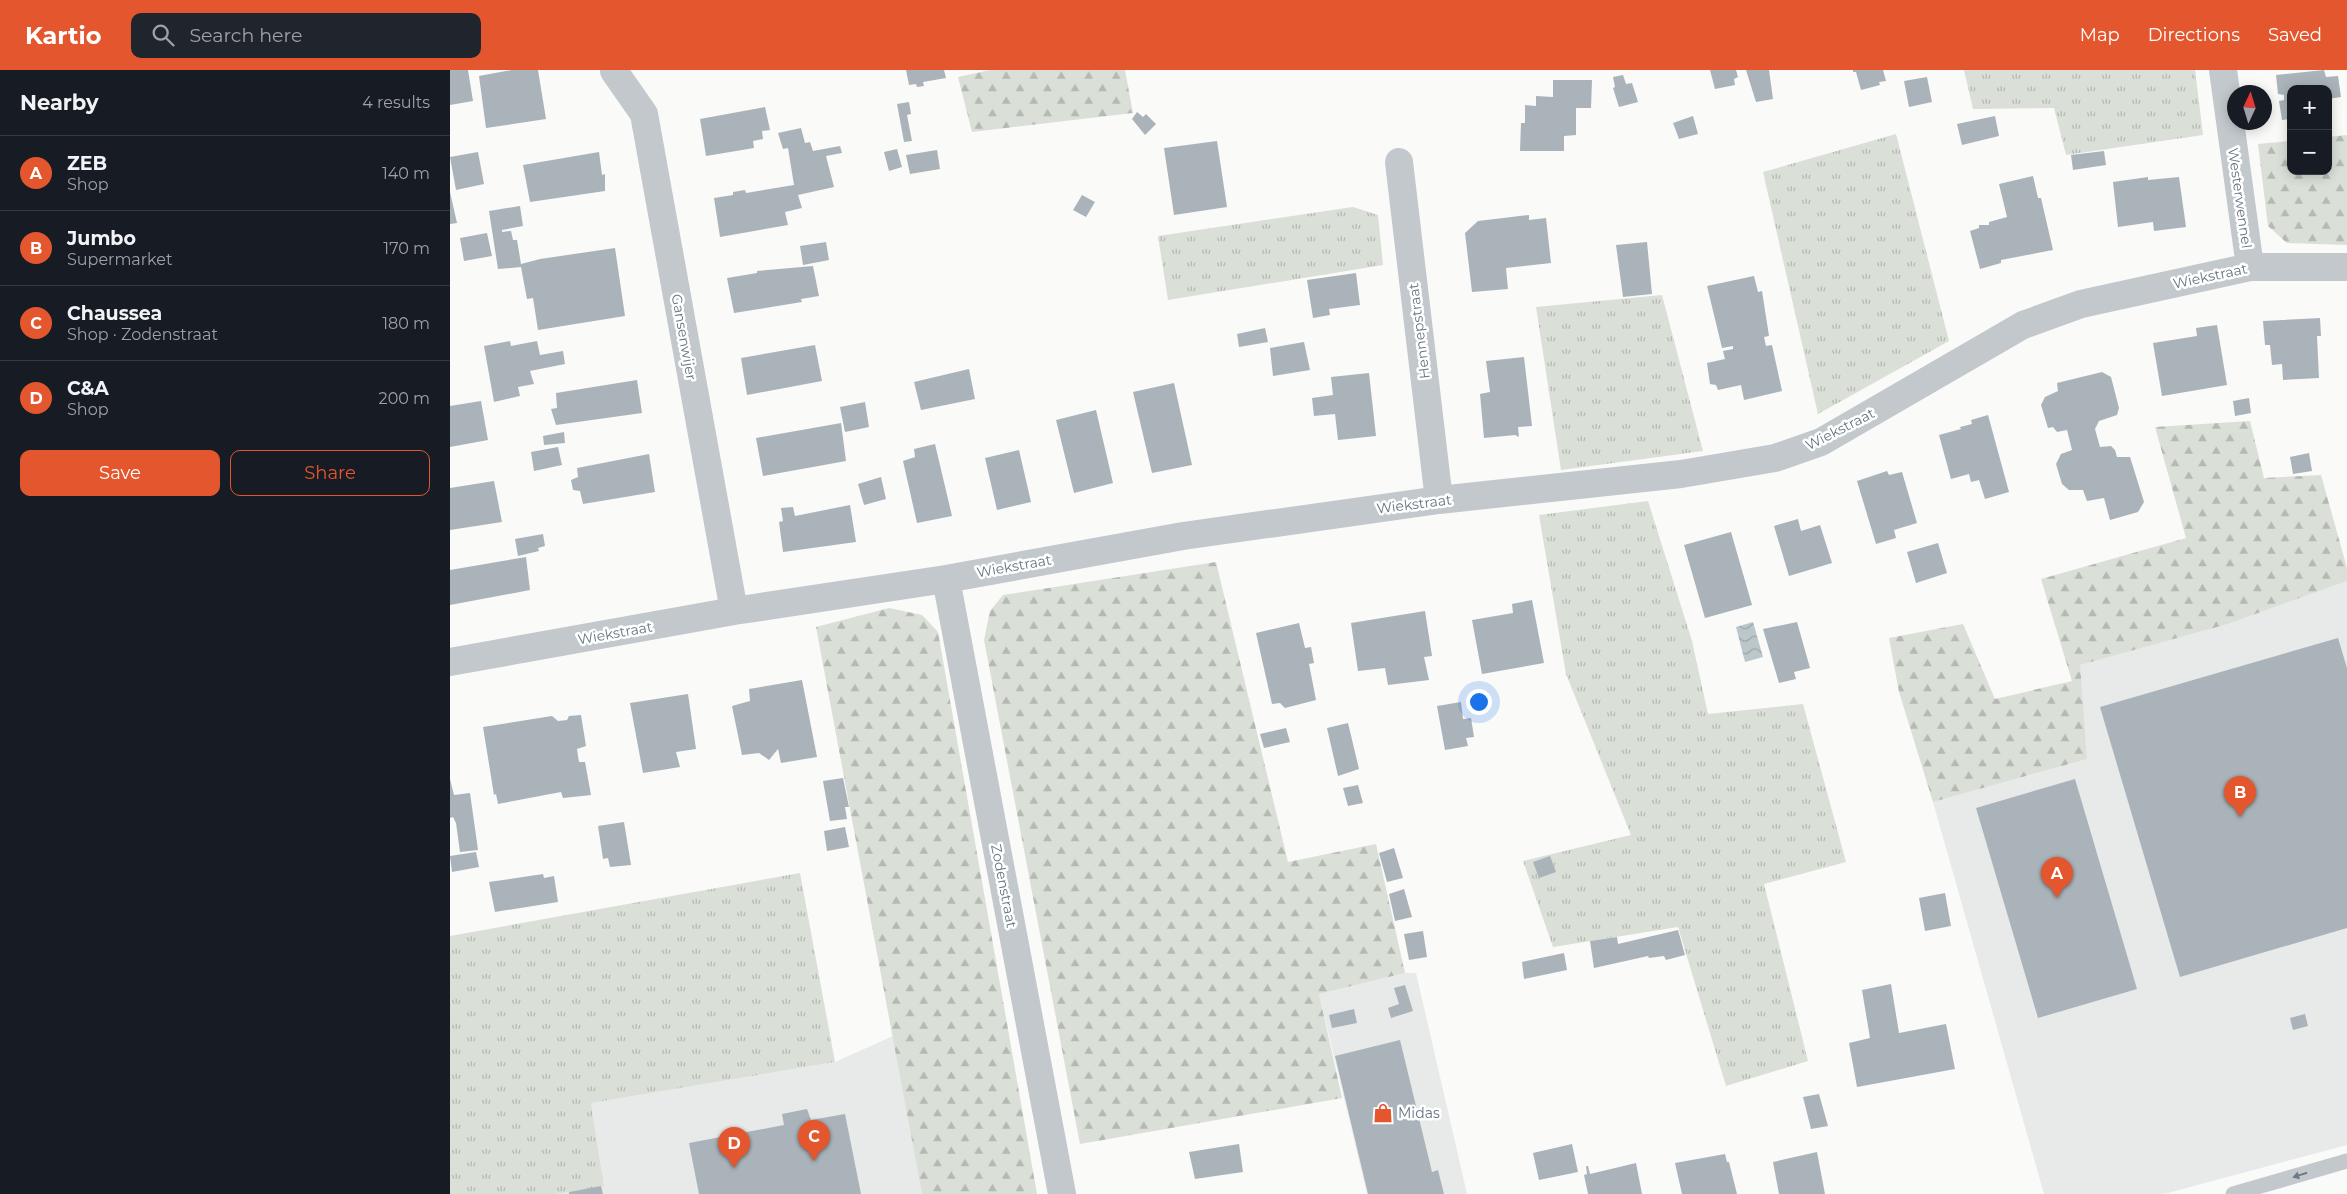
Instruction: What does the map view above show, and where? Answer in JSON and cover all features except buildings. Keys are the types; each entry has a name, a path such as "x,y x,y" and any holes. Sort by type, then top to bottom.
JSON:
{"street":[{"name":"Westerwennel","path":"2223,70 2250,267"},
{"name":"Gansenwijer","path":"614,71 644,114 734,612"},
{"name":"Hennepstraat","path":"1400,162 1439,500"},
{"name":"Wiekstraat","path":"450,662 734,612 946,579 1183,536 1439,500 1681,474 1776,458 1821,442 2023,325 2081,304 2250,267 2347,268"},
{"name":"Zodenstraat","path":"946,579 1062,1194"}],"lane":[{"path":"2233,1194 2347,1161"}],"shaded area":[{"path":"2347,581 2347,1145 2164,1194 2044,1194 1933,802 2087,759 2079,665 2228,624"},
{"path":"1405,973 1416,973 1467,1194 1367,1194 1319,994"},
{"path":"893,1036 922,1194 556,1194 604,1185 591,1103 835,1062"}],"green space":[{"path":"990,70 1125,70 1133,113 972,132 958,77"},
{"path":"1964,70 2195,70 2203,135 2066,155 2054,108 1973,109"},
{"path":"1896,134 1949,341 1818,414 1763,172"},
{"path":"2347,135 2347,245 2287,243 2268,226 2258,144 2287,141 2287,175 2332,175 2332,137"},
{"path":"1353,207 1378,215 1383,265 1168,300 1158,236"},
{"path":"1662,295 1703,451 1561,470 1536,307"},
{"path":"2250,421 2264,478 2321,475 2347,568 2347,581 2228,624 2080,665 2087,759 1933,802 1899,692 1889,638 1963,624 1995,699 2072,681 2041,579 2186,538 2155,427"},
{"path":"1648,501 1692,641 1708,714 1803,704 1846,862 1764,884 1808,1061 1726,1086 1678,927 1553,947 1523,861 1631,835 1566,674 1539,515"},
{"path":"1216,562 1288,862 1376,844 1405,973 1319,994 1342,1098 1080,1144 984,640 990,611 1003,595"},
{"path":"889,608 922,615 938,632 1037,1194 922,1194 816,627"},
{"path":"800,873 835,1062 591,1103 604,1186 556,1194 450,1194 450,936"}],"water":[{"path":"1753,622 1763,657 1745,662 1736,627"}],"place":[{"name":"Jumbo","path":"2240,817"},
{"name":"ZEB","path":"2057,898"},
{"name":"Midas","path":"1383,1113"},
{"name":"Chaussea","path":"814,1161"},
{"name":"C&A","path":"734,1168"}]}
